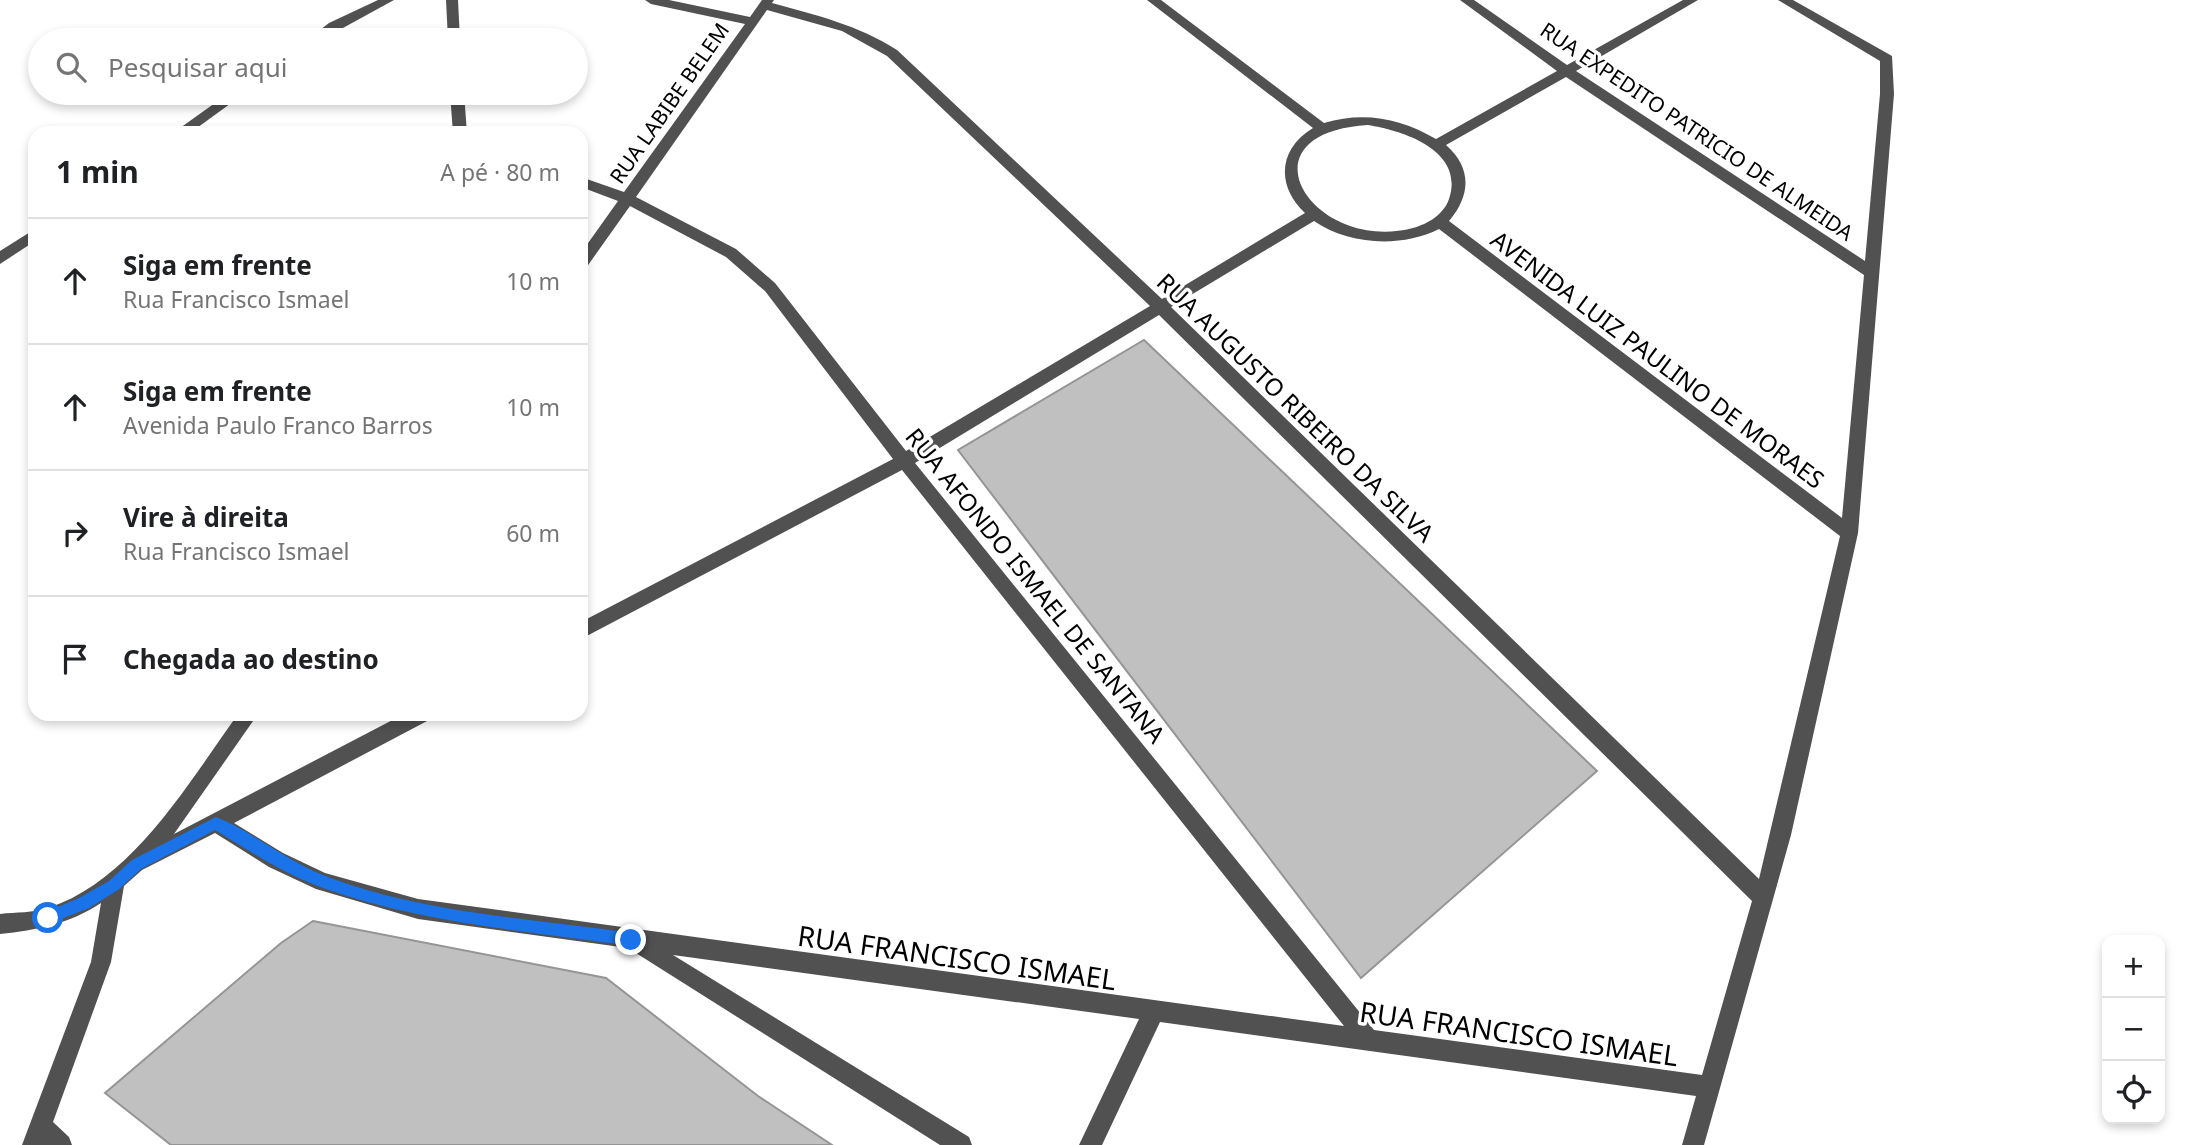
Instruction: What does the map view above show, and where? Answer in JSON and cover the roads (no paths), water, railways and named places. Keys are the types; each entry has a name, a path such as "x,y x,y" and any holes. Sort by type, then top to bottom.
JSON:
{"street":[{"path":"331,28 388,0"},
{"path":"452,0 453,28"},
{"path":"651,0 755,22"},
{"path":"1153,0 1322,128"},
{"name":"RUA EXPEDITO PATRICIO DE ALMEIDA","path":"1466,0 1566,71 1871,272"},
{"path":"1437,144 1692,0"},
{"path":"1693,1145 1781,835 1849,533 1871,272 1887,59 1784,0"},
{"name":"RUA LABIBE BELEM","path":"588,255 766,3"},
{"name":"RUA AUGUSTO RIBEIRO DA SILVA","path":"766,3 838,23 871,38 892,53 1161,307 1762,896"},
{"path":"190,126 221,105"},
{"path":"458,105 459,126"},
{"path":"1344,122 1393,123 1417,132 1437,144 1451,158 1458,175 1459,192 1453,208 1439,221 1418,231 1392,236 1364,235 1337,227 1314,214 1297,197 1289,177 1292,158 1303,141 1322,128 1344,122"},
{"name":"RUA AFONDO ISMAEL DE SANTANA","path":"588,184 629,199 731,253 770,287 904,461 1370,1042"},
{"path":"588,627 904,461 1314,214"},
{"name":"AVENIDA LUIZ PAULINO DE MORAES","path":"1439,221 1849,533"},
{"path":"0,259 28,239"},
{"path":"0,924 48,918 84,903 114,886 137,864 244,721"},
{"path":"137,864 409,721"},
{"name":"RUA FRANCISCO ISMAEL","path":"216,823 276,860 323,882 406,905 631,940 1708,1087"},
{"path":"61,1145 37,1135 101,962 114,886"},
{"path":"631,940 961,1145"},
{"path":"1090,1145 1154,1012"}]}
